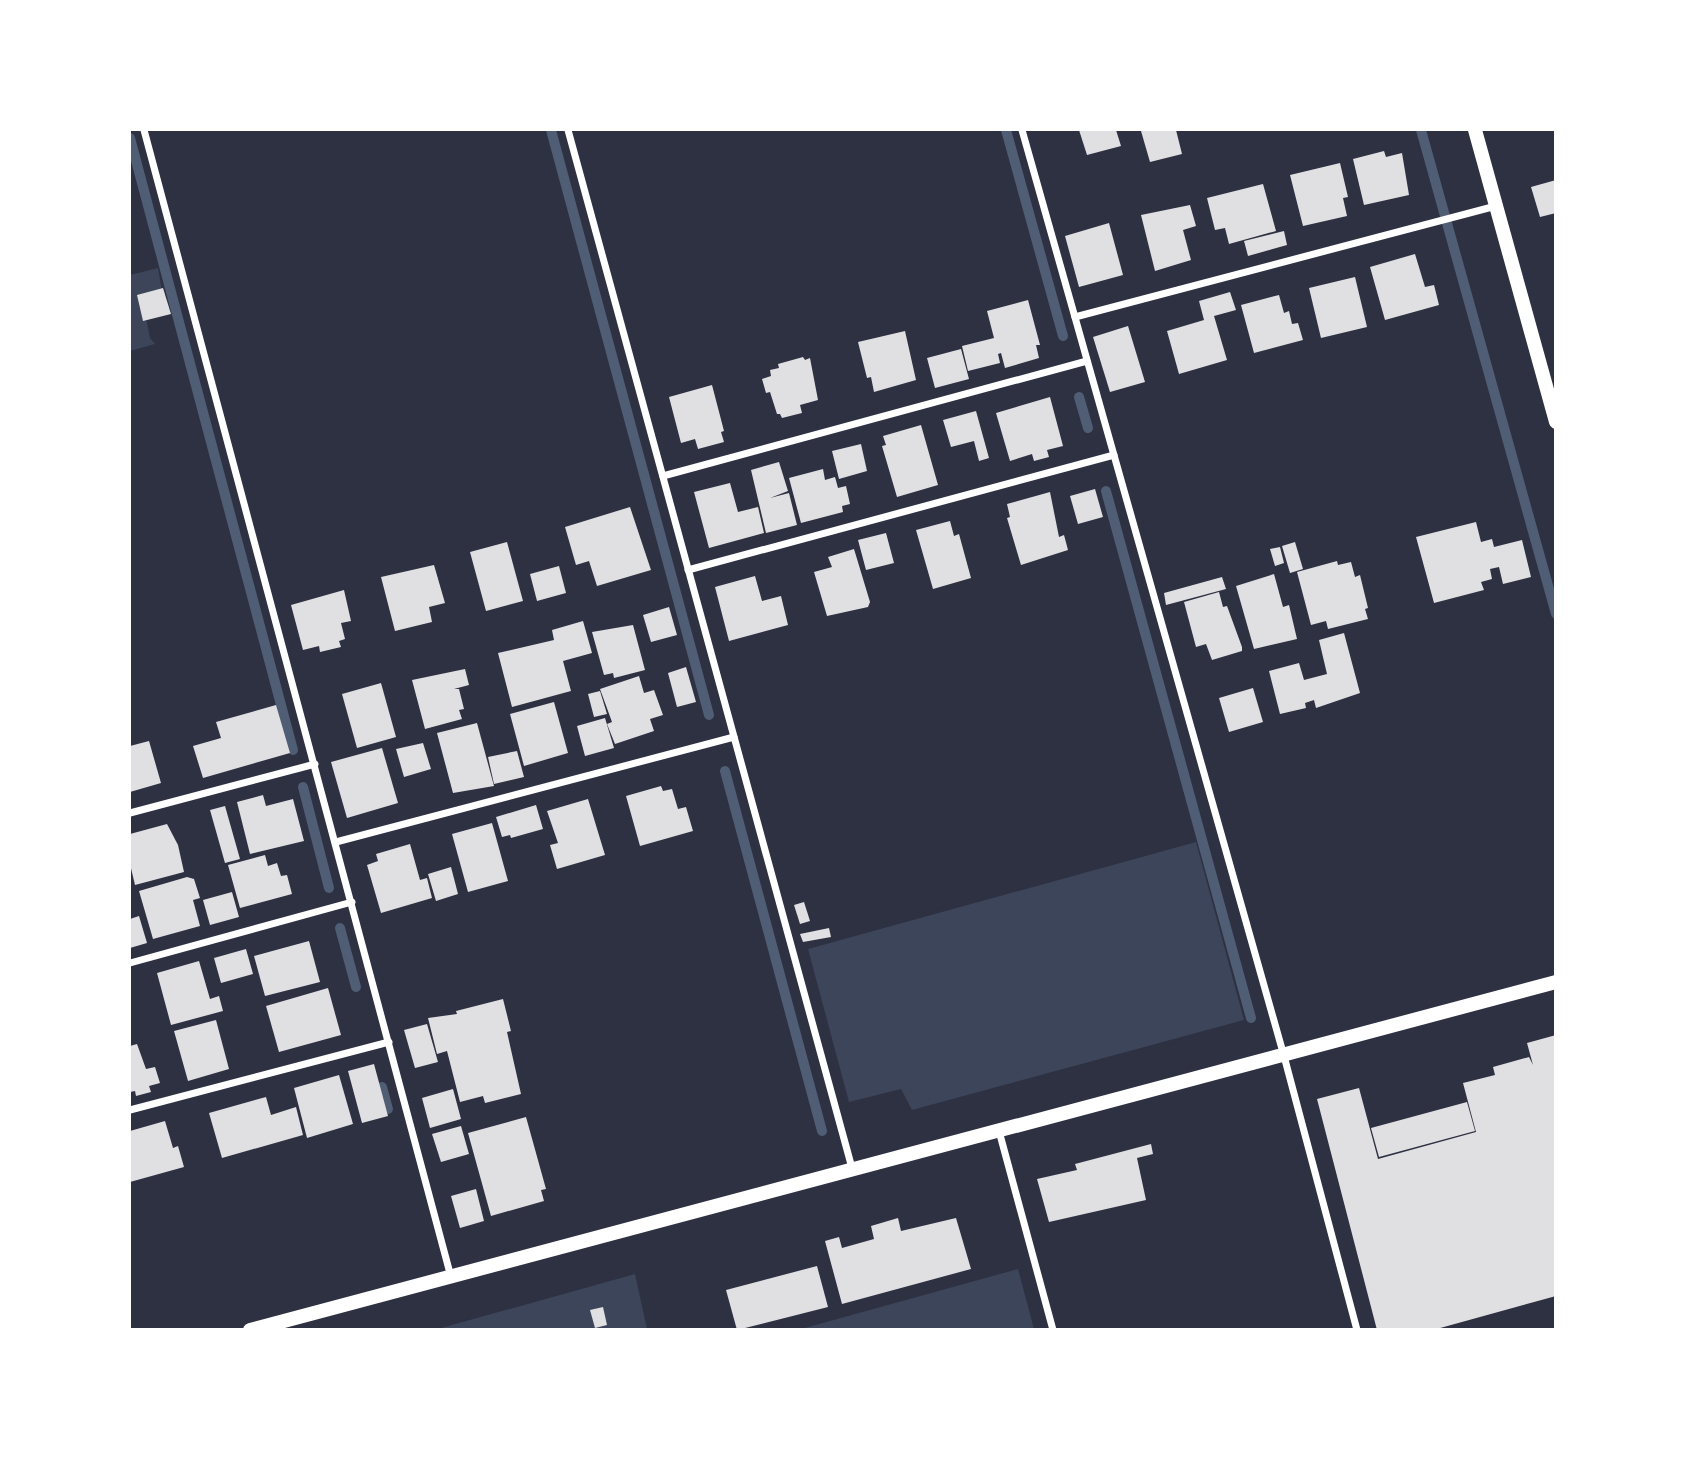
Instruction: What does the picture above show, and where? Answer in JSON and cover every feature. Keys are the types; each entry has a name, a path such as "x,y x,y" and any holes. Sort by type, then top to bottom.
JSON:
{"main road":[{"path":"1475,130 1556,422"},
{"path":"250,1329 1556,982"}],"street":[{"path":"144,130 451,1277"},
{"path":"568,130 852,1168"},
{"path":"1022,130 1284,1056 1357,1329"},
{"path":"1075,317 1496,206"},
{"path":"663,476 1087,361"},
{"path":"688,570 1114,455"},
{"path":"336,842 734,737"},
{"path":"130,813 315,764"},
{"path":"130,963 352,902"},
{"path":"130,1110 389,1042"},
{"path":"999,1129 1053,1329"}],"shaded area":[{"path":"158,268 164,303 145,313 150,338 155,344 130,351 130,275"},
{"path":"1196,842 1244,1020 912,1110 901,1089 849,1102 808,949"},
{"path":"1018,1269 1034,1329 801,1329"},
{"path":"635,1274 647,1329 434,1330"}],"building":[{"path":"1079,130 1116,130 1121,146 1087,155"},
{"path":"1176,130 1182,154 1150,162 1141,131"},
{"path":"1384,151 1386,157 1402,153 1409,195 1364,205 1353,159"},
{"path":"1340,163 1348,197 1343,198 1347,216 1303,226 1290,175"},
{"path":"1556,180 1556,213 1540,217 1531,187"},
{"path":"1263,184 1276,231 1229,244 1225,228 1215,230 1207,198"},
{"path":"1190,205 1196,226 1183,230 1191,260 1155,271 1141,215"},
{"path":"1109,223 1123,275 1079,287 1065,236"},
{"path":"1284,231 1287,245 1248,256 1244,241"},
{"path":"1415,254 1425,287 1434,285 1439,305 1385,320 1370,267"},
{"path":"1355,277 1367,327 1321,338 1309,288"},
{"path":"163,288 171,314 143,321 137,295"},
{"path":"1230,292 1236,310 1214,316 1227,360 1179,374 1167,331 1204,320 1199,301"},
{"path":"1279,295 1284,313 1289,311 1292,324 1298,323 1303,340 1254,353 1241,305"},
{"path":"1028,300 1040,345 1036,345 1039,358 1005,368 1001,353 998,354 1000,363 968,371 962,346 994,338 987,311"},
{"path":"1128,326 1145,382 1110,392 1093,337"},
{"path":"905,331 916,380 874,392 871,377 867,378 858,342"},
{"path":"961,349 969,379 935,388 927,358"},
{"path":"803,357 805,360 810,358 818,400 800,405 802,413 782,418 777,414 770,392 766,393 762,379 771,376 770,370 779,368 778,364"},
{"path":"712,385 724,431 721,432 724,442 698,449 695,439 681,443 669,397"},
{"path":"1050,397 1063,446 1047,450 1049,457 1034,461 1032,454 1010,461 996,413"},
{"path":"976,411 989,458 979,461 974,441 951,447 943,420"},
{"path":"921,425 938,485 897,497 882,446 886,445 883,436"},
{"path":"861,444 867,471 839,479 832,451"},
{"path":"779,462 788,491 770,498 789,493 797,525 766,533 751,470"},
{"path":"823,469 825,480 835,477 838,488 846,486 850,504 842,506 843,512 801,523 789,478"},
{"path":"730,483 738,512 758,507 764,533 709,548 694,492"},
{"path":"1095,489 1103,517 1078,524 1070,496"},
{"path":"1050,492 1059,537 1064,535 1068,550 1021,565 1007,518 1010,517 1007,504"},
{"path":"630,507 651,570 597,586 589,561 576,565 565,527"},
{"path":"950,521 954,536 959,534 971,578 933,589 916,530"},
{"path":"1476,522 1481,542 1492,539 1494,547 1522,540 1531,577 1503,584 1499,567 1490,569 1492,579 1481,582 1484,590 1434,603 1416,537"},
{"path":"886,533 894,563 866,570 858,540"},
{"path":"507,542 523,601 486,611 470,552"},
{"path":"1295,542 1303,569 1290,573 1282,546"},
{"path":"1280,547 1284,563 1275,566 1270,549"},
{"path":"854,549 870,602 868,607 827,616 814,572 832,567 828,557"},
{"path":"1337,561 1338,565 1351,562 1355,577 1360,575 1368,619 1328,629 1326,621 1311,625 1297,572"},
{"path":"434,565 445,603 429,607 432,622 395,631 381,577"},
{"path":"559,566 566,593 537,601 530,574"},
{"path":"1274,574 1283,607 1289,605 1297,639 1254,649 1236,586"},
{"path":"755,576 762,601 781,596 788,625 729,641 715,587"},
{"path":"1222,577 1226,589 1166,605 1164,593"},
{"path":"344,590 351,621 341,623 345,639 339,641 341,647 320,652 319,646 303,650 291,605"},
{"path":"1219,592 1223,607 1227,606 1242,651 1212,660 1206,644 1196,647 1184,602"},
{"path":"669,607 677,635 651,642 643,615"},
{"path":"583,621 592,653 563,661 571,691 512,707 498,653 554,640 552,630"},
{"path":"633,625 645,670 614,678 613,673 604,675 592,632"},
{"path":"1344,633 1360,693 1316,708 1314,700 1305,703 1306,708 1280,714 1269,671 1299,663 1304,680 1327,674 1319,640"},
{"path":"686,667 696,702 677,707 668,673"},
{"path":"465,669 469,685 454,689 459,689 464,709 459,710 462,719 425,729 412,680"},
{"path":"639,676 644,693 654,690 663,715 650,719 654,731 615,744 607,724 612,722 600,689"},
{"path":"381,683 396,737 357,748 342,694"},
{"path":"1253,688 1263,722 1229,732 1219,698"},
{"path":"600,691 607,714 594,717 588,694"},
{"path":"554,702 568,753 524,766 510,714"},
{"path":"276,705 290,753 203,778 193,746 221,738 216,722"},
{"path":"605,718 614,748 585,756 577,726"},
{"path":"477,723 494,786 453,793 437,733"},
{"path":"149,741 161,783 130,792 130,746"},
{"path":"423,743 431,769 404,777 396,749"},
{"path":"382,748 398,803 347,818 331,762"},
{"path":"517,751 524,777 494,784 488,757"},
{"path":"661,786 663,791 672,789 678,809 686,807 693,831 640,846 626,796"},
{"path":"263,795 266,806 293,799 304,841 250,854 237,802"},
{"path":"588,799 605,855 557,869 550,845 558,843 547,811"},
{"path":"536,805 543,829 511,838 510,835 502,837 496,817"},
{"path":"225,806 240,859 225,863 210,810"},
{"path":"492,823 508,881 468,892 452,834"},
{"path":"167,824 178,845 184,872 135,885 130,864 130,834"},
{"path":"410,844 420,880 427,878 432,898 381,913 367,865 378,861 376,854"},
{"path":"265,855 268,866 277,863 281,876 287,875 292,894 240,908 228,865"},
{"path":"451,867 458,894 436,901 428,874"},
{"path":"187,877 194,879 200,898 193,900 200,926 153,939 139,891"},
{"path":"232,892 239,917 210,925 203,900"},
{"path":"804,902 810,921 800,924 794,905"},
{"path":"139,916 147,943 130,948 130,919"},
{"path":"829,928 831,937 803,942 800,934"},
{"path":"309,941 320,982 265,996 254,956"},
{"path":"246,949 253,974 221,983 214,958"},
{"path":"199,961 210,999 219,996 223,1011 171,1025 157,973"},
{"path":"328,988 341,1035 279,1052 266,1006"},
{"path":"503,999 511,1031 507,1032 521,1094 485,1103 483,1096 460,1102 447,1051 437,1054 428,1018 457,1014 456,1011"},
{"path":"216,1020 229,1069 188,1081 174,1031"},
{"path":"427,1024 438,1062 415,1068 404,1030"},
{"path":"1556,1035 1556,1296 1433,1330 1377,1330 1317,1099 1359,1088 1378,1159 1476,1132 1463,1083 1495,1075 1493,1067 1529,1057 1533,1065 1527,1043"},
{"path":"137,1044 146,1069 155,1067 160,1083 149,1086 151,1092 136,1096 135,1091 130,1092 130,1046"},
{"path":"374,1064 388,1116 362,1123 348,1071"},
{"path":"339,1075 353,1124 307,1138 294,1088"},
{"path":"453,1089 461,1119 430,1128 422,1098"},
{"path":"266,1097 271,1115 296,1107 303,1135 222,1158 209,1113"},
{"path":"1467,1102 1475,1131 1379,1157 1371,1128"},
{"path":"526,1117 546,1189 541,1190 544,1201 491,1216 468,1133"},
{"path":"165,1121 173,1148 178,1146 184,1167 130,1182 130,1131"},
{"path":"461,1126 469,1154 441,1162 432,1134"},
{"path":"1151,1144 1153,1154 1137,1158 1146,1200 1049,1222 1037,1179 1077,1170 1075,1164"},
{"path":"476,1189 484,1221 460,1228 451,1196"},
{"path":"898,1218 901,1231 956,1218 971,1269 842,1304 825,1241 839,1237 842,1248 874,1239 871,1226"},
{"path":"817,1266 828,1307 737,1330 726,1290"},
{"path":"603,1307 607,1325 595,1328 590,1310"}],"waterway":[{"path":"551,130 709,715"},
{"path":"1006,130 1063,336"},
{"path":"1421,130 1556,614"},
{"path":"130,138 293,750"},
{"path":"1079,397 1088,428"},
{"path":"1106,491 1251,1018"},
{"path":"725,771 822,1131"},
{"path":"303,787 329,888"},
{"path":"340,928 356,987"},
{"path":"382,1087 388,1109"}]}
